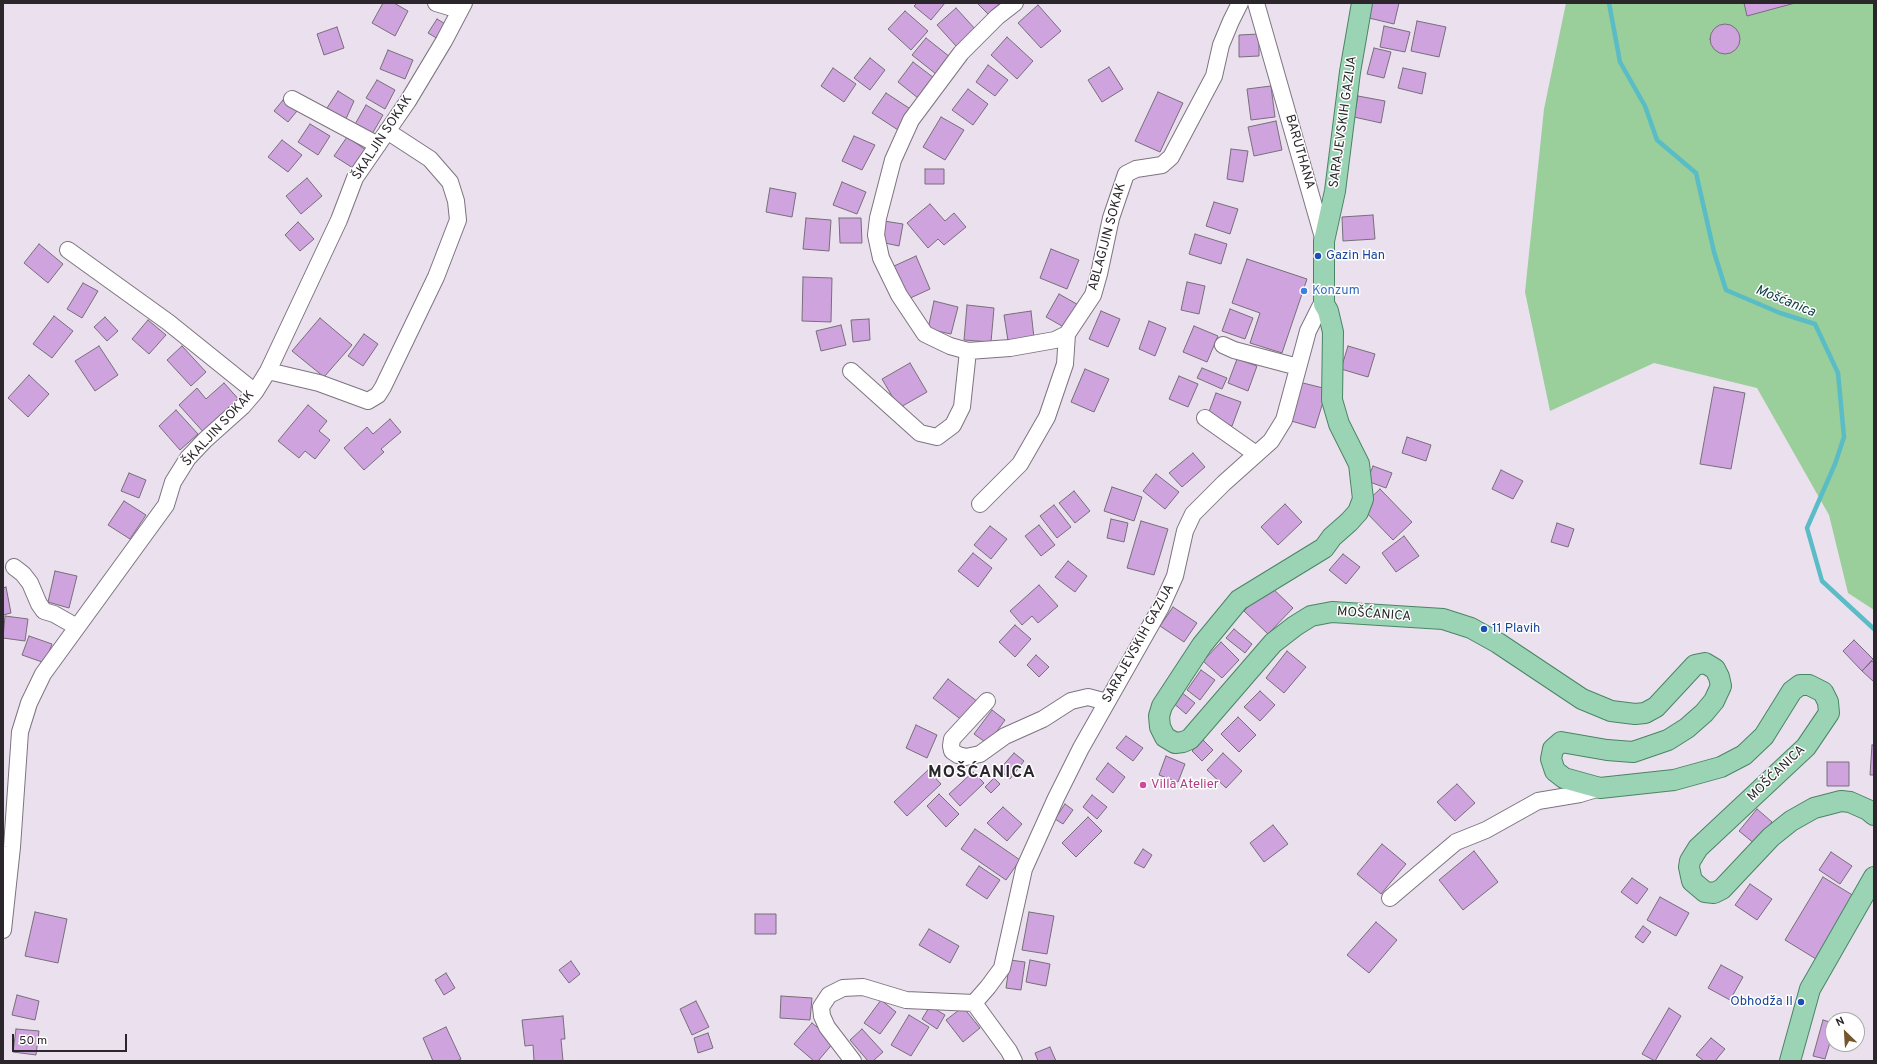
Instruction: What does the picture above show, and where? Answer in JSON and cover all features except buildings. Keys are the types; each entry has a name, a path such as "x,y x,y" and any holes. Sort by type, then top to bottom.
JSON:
{"main road":[{"name":"SARAJEVSKIH GAZIJA","path":"1324,241 1335,191 1350,72 1362,3"},
{"name":"BARUTHANA","path":"1324,241 1324,304"},
{"name":"MOŠĆANICA","path":"1324,304 1328,311 1333,332 1332,400 1339,424 1359,464 1363,499 1358,512 1332,537 1324,548 1240,600 1202,645 1162,706 1159,716 1160,728 1165,737 1175,743 1190,739 1273,643 1311,616 1332,612 1443,619 1471,628 1498,643 1582,699 1611,711 1635,714 1645,713 1656,707 1695,665 1705,663 1714,669 1719,677 1720,686 1714,701 1704,713 1687,728 1668,740 1633,752 1607,750 1561,742 1553,749 1551,759 1555,771 1564,778 1600,788 1674,780 1721,767 1744,755 1764,736 1792,691 1800,685 1809,684 1823,692 1828,702 1829,713 1822,726 1806,748 1698,848 1690,861 1688,867 1692,881 1705,892 1714,893 1722,889 1771,836 1791,821 1814,808 1841,801 1850,802 1868,810 1874,815"},
{"path":"1790,1061 1810,989 1874,878"}],"street":[{"path":"436,3 462,7"},
{"path":"1015,3 997,17 961,53 911,120 893,160 878,218 876,235 882,258 898,295 925,334 950,346 968,351 1056,340 1067,334"},
{"name":"ABLAGIJIN SOKAK","path":"1067,334 1093,295 1111,218 1126,174 1136,168 1162,165 1171,157 1214,76 1221,45 1240,3"},
{"name":"BARUTHANA","path":"1256,3 1324,241"},
{"name":"ŠKALJIN SOKAK","path":"3,930 12,847 20,732 29,703 43,674 166,505 173,482 188,458 205,440 243,406 255,392 268,371 338,220 355,178 388,131 444,41 462,7"},
{"path":"292,99 378,144"},
{"path":"268,371 319,383 368,401 378,395 383,387 436,277 458,220 456,201 450,182 430,159 388,131"},
{"path":"68,250 168,322 255,392"},
{"name":"SARAJEVSKIH GAZIJA","path":"974,1003 1002,968 1024,869 1056,798 1081,748 1161,607 1175,576 1185,531 1193,514 1224,483 1271,441 1284,420 1308,331 1320,307 1324,304"},
{"path":"980,504 1020,464 1047,417 1065,364 1067,334"},
{"path":"1223,345 1234,350 1298,367"},
{"path":"850,371 920,433 937,437 953,425 962,407 968,351"},
{"path":"1205,418 1256,454"},
{"path":"14,567 30,582 39,604 44,611 54,614 77,628"},
{"path":"987,701 952,739 952,751 958,755 966,757 980,754 1005,736 1043,719 1071,701 1088,697 1107,702"},
{"name":"MOŠĆANICA","path":"1390,898 1456,842 1486,830 1538,800 1580,794 1600,788"},
{"path":"853,1061 827,1026 822,1016 821,1006 829,995 843,988 863,988 906,1000 943,1003 974,1003 1010,1050 1014,1061"}],"green space":[{"path":"1566,3 1874,3 1874,610 1848,593 1829,515 1757,388 1654,363 1550,411 1525,292 1544,109"}],"waterway":[{"name":"Mošćanica","path":"1609,3 1620,62 1645,106 1657,140 1696,173 1714,252 1726,290 1780,313 1815,324 1838,373 1844,437 1835,464 1807,528 1822,581 1874,629"}],"place":[{"name":"Gazin Han","path":"1318,256"},
{"name":"Konzum","path":"1304,291"},
{"name":"11 Plavih","path":"1484,629"},
{"name":"Villa Atelier","path":"1143,785"},
{"name":"Obhodža II","path":"1801,1002"}],"district":[{"name":"MOŠĆANICA","path":"982,774"}]}
